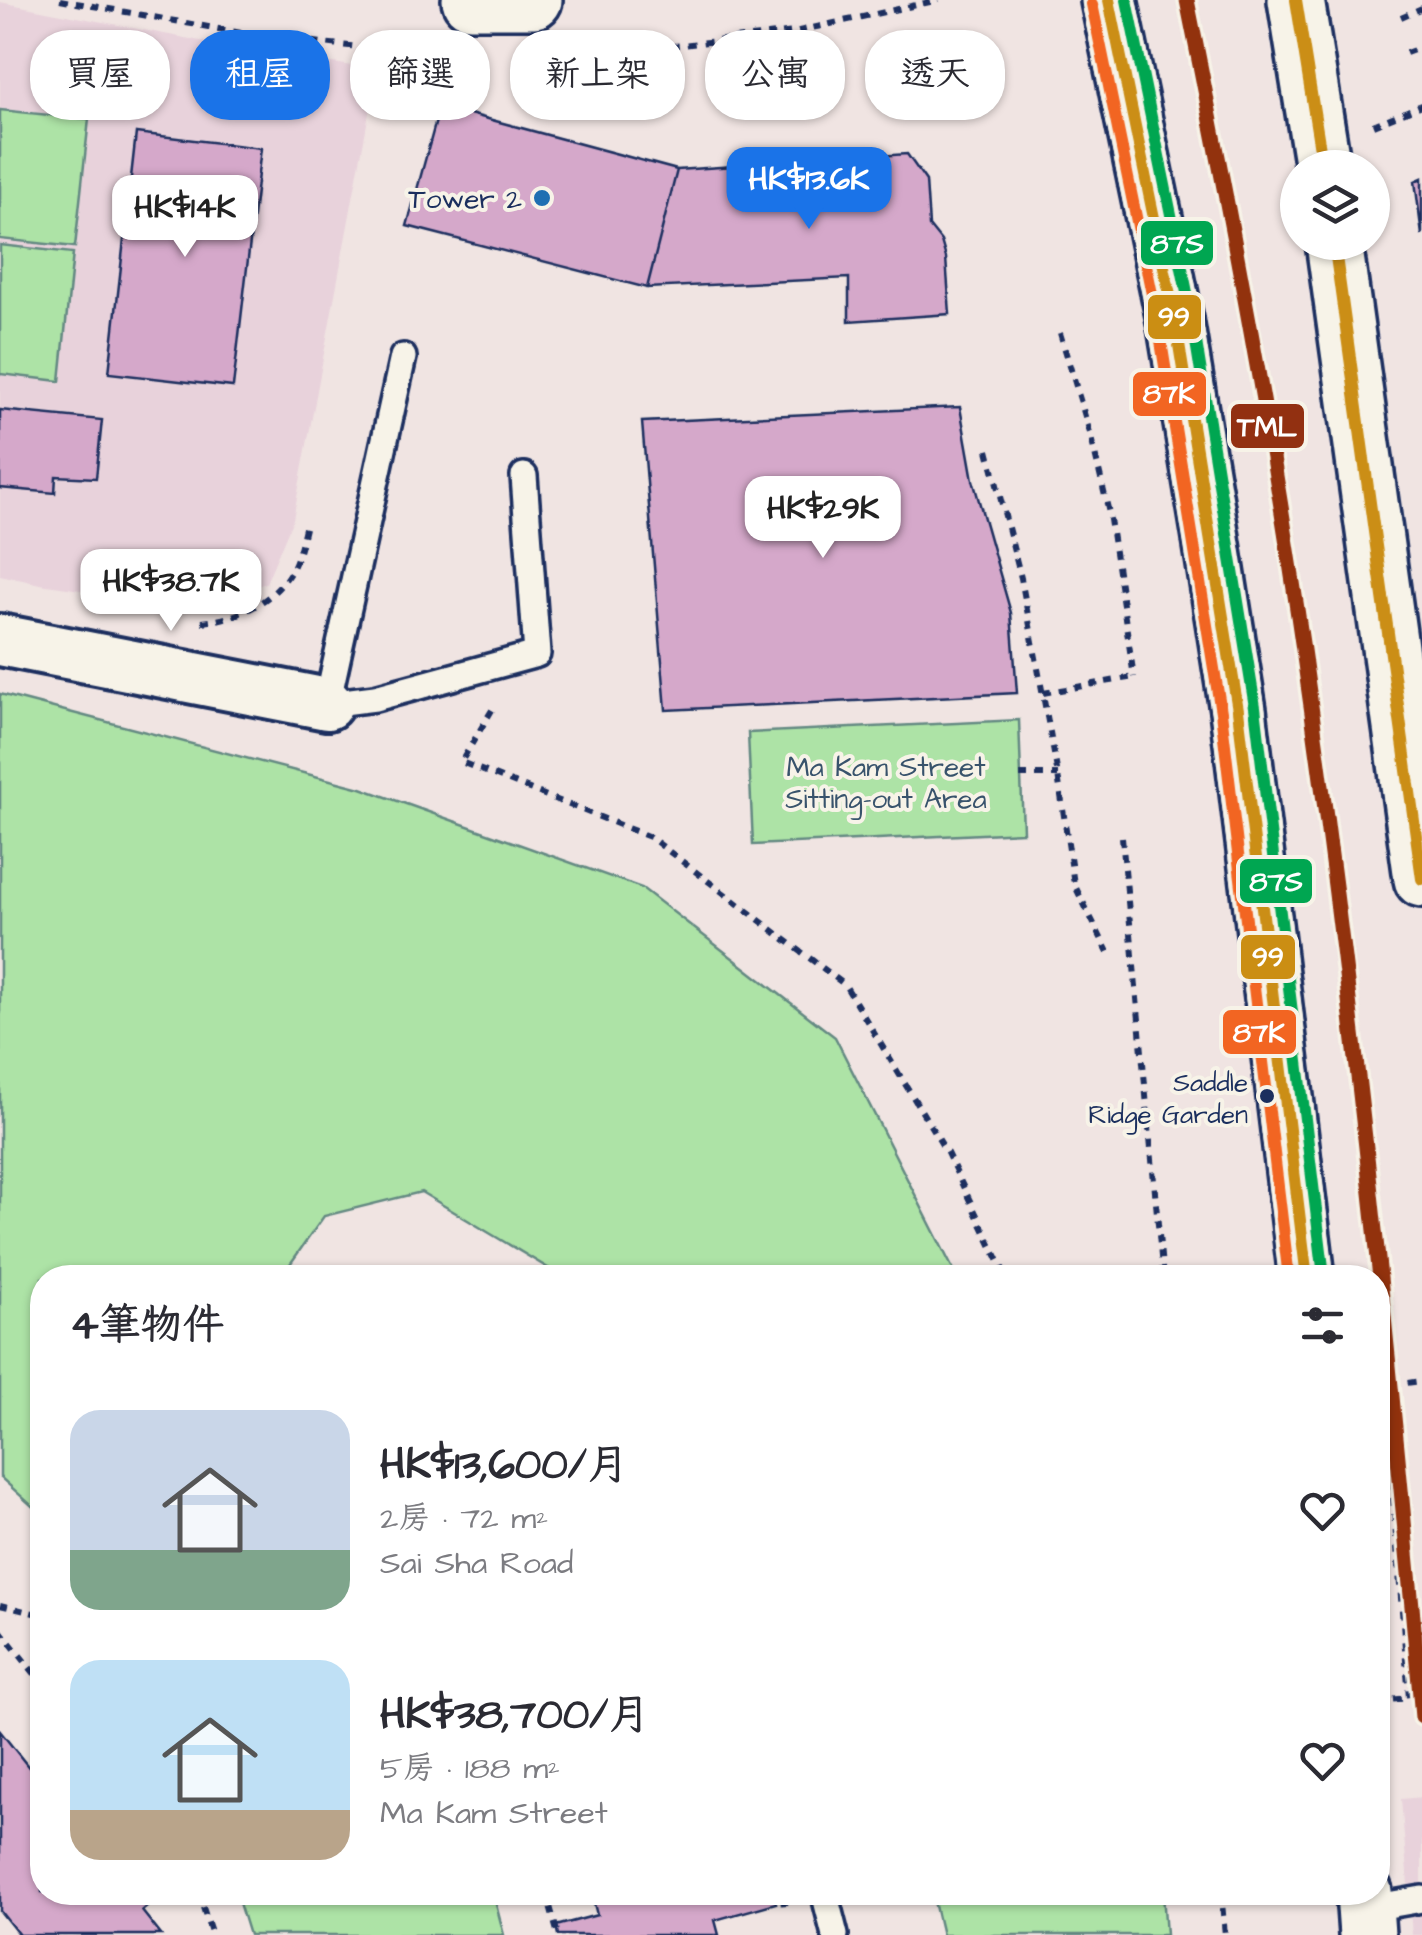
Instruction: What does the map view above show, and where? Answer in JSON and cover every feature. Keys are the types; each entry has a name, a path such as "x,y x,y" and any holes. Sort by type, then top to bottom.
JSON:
{"main road":[{"path":"1108,0 1175,320 1238,710 1305,1265"},
{"path":"1296,0 1320,150"},
{"path":"468,26 538,26"},
{"path":"1336,260 1422,878"}],"street":[{"path":"0,640 327,704"}],"lane":[{"path":"403,357 327,704 375,698 536,654 524,476"},
{"path":"1365,1912 1422,1899"},
{"path":"827,1905 835,1935"}],"path":[{"path":"60,0 252,35 411,54 468,26"},
{"path":"538,26 656,48 794,32 939,0"},
{"path":"1401,17 1422,8"},
{"path":"1406,53 1422,47"},
{"path":"1380,124 1422,105"},
{"path":"1043,692 1134,676 1109,512 1060,334"},
{"path":"988,450 1022,578 1074,884 1108,952"},
{"path":"198,623 230,620 269,598 292,570 306,524"},
{"path":"493,708 461,762 650,837 845,985 947,1152 1001,1265"},
{"path":"1020,775 1058,775"},
{"path":"1122,837 1162,1265"},
{"path":"1390,1385 1422,1381"},
{"path":"1390,1458 1410,1698 1390,1700"},
{"path":"0,1605 30,1611"},
{"path":"0,1630 30,1668"},
{"path":"202,1905 212,1935"},
{"path":"550,1905 558,1935"},
{"path":"1223,1905 1225,1935"}],"shaded area":[{"path":"0,2 144,30 30,30 30,120 170,120 170,35 190,39 190,120 330,120 330,63 350,66 350,120 368,120 293,519 266,583 195,607 0,575"},
{"path":"1422,1797 1422,1935 1412,1935 1401,1799"}],"green space":[{"path":"0,110 30,113 30,120 89,120 75,247 0,239"},
{"path":"0,245 73,253 60,381 0,374"},
{"path":"0,694 361,788 642,888 835,1037 951,1265 543,1265 421,1192 324,1216 289,1265 30,1265 30,1504 0,1477"},
{"name":"Ma Kam Street Sitting-out Area","path":"1019,720 1023,832 753,845 748,733"},
{"path":"240,1905 496,1905 504,1935 249,1935"},
{"path":"935,1905 1164,1905 1166,1935 942,1935"}],"building":[{"name":"Tower 2","path":"436,120 490,120 677,170 647,288 407,226"},
{"path":"136,133 261,148 233,387 109,373"},
{"path":"907,154 926,181 929,226 941,241 946,258 950,314 849,321 849,278 647,288 677,170"},
{"path":"1422,178 1422,235 1415,181"},
{"path":"960,407 973,480 1011,613 1017,693 666,710 642,422"},
{"path":"0,410 102,420 96,478 56,476 55,493 0,488"},
{"path":"0,1731 30,1769 30,1905 149,1905 142,1911 161,1935 19,1935 0,1911"},
{"path":"594,1905 769,1905 715,1920 719,1935 558,1935 556,1926 597,1915"}],"transit line":[{"name":"99","path":"1109,0 1175,320 1238,710 1305,1265"},
{"name":"87S","path":"1127,0 1192,317 1255,707 1323,1265"},
{"name":"TML","path":"1187,0 1290,562 1338,911 1379,1265"},
{"name":"99","path":"1296,0 1320,150"},
{"name":"87K","path":"1092,4 1158,323 1221,712 1287,1265"},
{"name":"99","path":"1336,260 1422,879"},
{"name":"TML","path":"1390,1378 1422,1717"}],"place":[{"name":"Tower 2","path":"542,198"},
{"name":"Saddle Ridge Garden","path":"1267,1096"}]}
